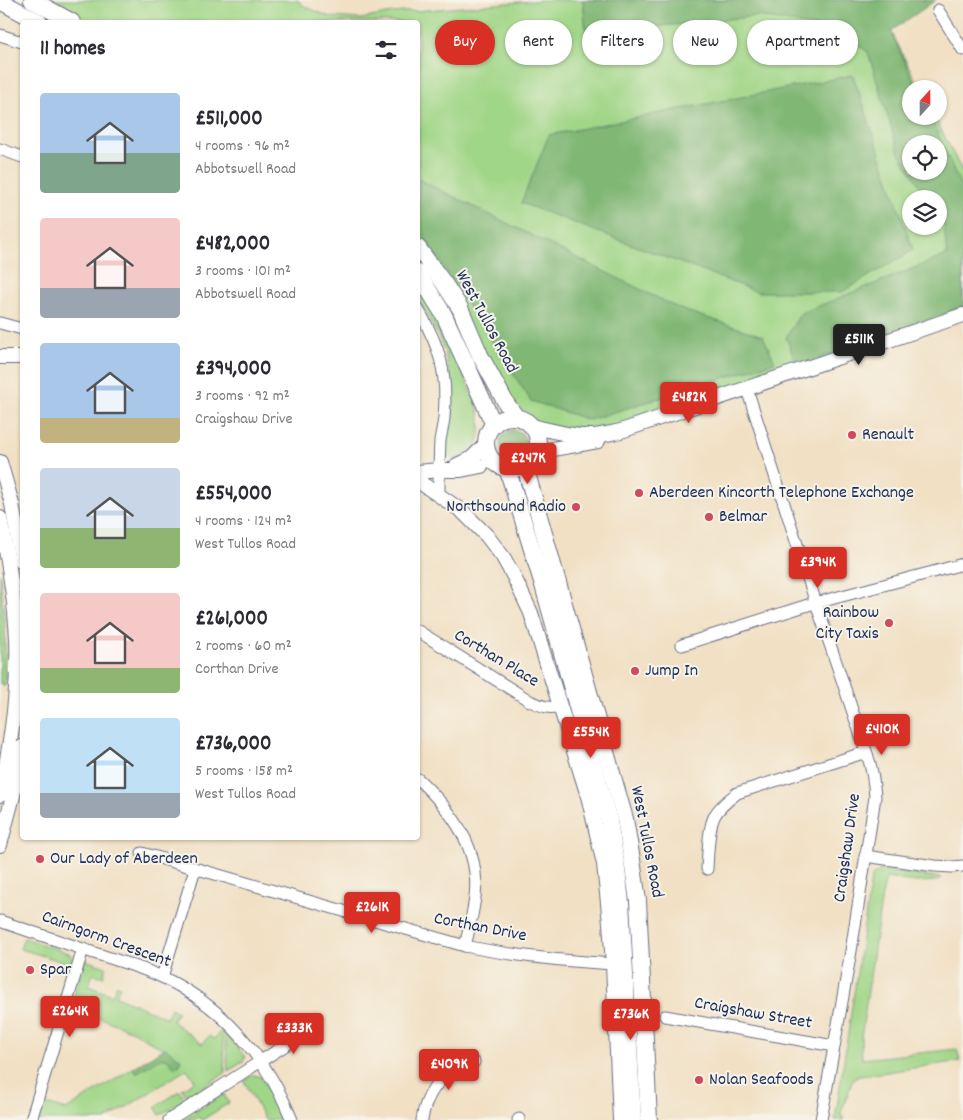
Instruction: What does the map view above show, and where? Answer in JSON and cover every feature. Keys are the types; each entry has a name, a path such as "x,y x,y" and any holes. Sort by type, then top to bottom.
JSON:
{"main road":[{"path":"32,0 68,20"},
{"path":"0,1 35,20"},
{"name":"West Tullos Road","path":"420,251 460,308 484,362 506,403 516,417"},
{"name":"West Tullos Road","path":"420,276 444,315 494,425"},
{"path":"508,417 516,417 525,420 532,426 538,439 538,446 532,458 522,466 515,468 502,466 493,459 489,453 487,443 490,430 494,425 508,417"},
{"name":"West Tullos Road","path":"532,458 528,477 625,819 638,909 649,1120"},
{"name":"West Tullos Road","path":"507,468 543,585 609,822 621,902 633,1120"}],"street":[{"path":"938,10 963,50"},
{"path":"0,35 20,41"},
{"path":"0,149 20,156"},
{"path":"420,313 434,340 445,380 444,421 440,438 439,495"},
{"path":"532,426 586,436 621,431 963,315"},
{"path":"0,323 20,328"},
{"path":"0,357 20,357"},
{"name":"Craigshaw Drive","path":"747,389 867,754 872,772 875,797 821,1120"},
{"path":"532,458 610,438 621,431"},
{"path":"440,470 467,461 477,455 487,443"},
{"path":"0,462 12,504 9,565 20,666 0,795"},
{"path":"420,472 461,470 481,466"},
{"path":"420,482 462,511 487,536 513,575 531,613 588,796 604,864 613,964 620,1120"},
{"path":"0,518 9,549 20,560"},
{"path":"682,645 816,603 963,564"},
{"name":"Corthan Place","path":"420,632 530,701 555,708 560,706"},
{"path":"707,869 711,826 714,816 737,793 860,754 867,754"},
{"path":"0,845 13,796 20,758"},
{"path":"420,781 458,825 470,850 476,875 475,897 465,946"},
{"name":"Corthan Drive","path":"142,853 465,946 494,952 568,961 613,964"},
{"path":"866,856 934,866 963,866"},
{"path":"162,977 195,869"},
{"name":"Cairngorm Crescent","path":"0,921 133,966 162,977 189,992 216,1012 237,1031 251,1048 274,1084 292,1120"},
{"path":"32,1120 83,949"},
{"name":"Craigshaw Street","path":"665,1016 834,1046"},
{"path":"169,1120 314,1027"},
{"path":"422,1120 423,1110 435,1086 459,1067 474,1062"}],"green space":[{"path":"32,0 298,0 304,6 330,17 361,19 392,13 543,0 859,0 891,31 916,80 902,80 902,125 939,125 944,135 902,135 902,180 947,180 947,142 963,173 963,315 602,435 529,423 516,417 420,251 420,20 68,20"},
{"path":"583,0 936,0 891,31 913,80 902,80 902,125 934,125 938,135 902,135 902,158 868,52 858,45 858,20 779,20 758,16 720,20 673,20 673,25 663,26 663,20 585,20"},
{"path":"853,75 902,218 902,235 908,235 913,250 842,292 758,292 521,203 549,135"},
{"path":"947,155 963,191 963,307 797,366 786,337 801,313 947,255 945,235 947,235 947,190 922,190 916,180 947,180"},
{"path":"420,180 680,309 763,336 775,362 589,420 531,401 420,231"},
{"path":"420,285 428,296 477,404 480,433 477,445 474,451 454,460 447,455 445,450 452,414 451,384 445,352 438,335 420,304"},
{"path":"513,430 522,434 526,443 522,452 513,456 504,452 500,443 504,434"},
{"path":"0,573 5,628 5,685 0,684"},
{"path":"881,870 941,878 937,881 916,882 886,878 861,1038 862,1059 957,1049 960,1061 854,1077 840,1115 843,1116 843,1120 835,1120 871,879 873,875"},
{"path":"24,938 69,953 72,957 71,964 20,949"},
{"path":"85,960 106,967 103,977 93,974 88,986 112,995 117,984 120,986 116,996 167,1018 171,1008 178,1012 172,1021 202,1044 209,1036 214,1039 222,1030 224,1074 187,1097 182,1089 195,1081 187,1069 106,1120 35,1120 52,1067 57,1067 46,1104 66,1110 165,1048 156,1045 133,1031 76,1007 70,1026 67,1024 66,1021"},
{"path":"225,1034 245,1057 243,1062 228,1071"},
{"path":"165,1048 181,1059 179,1066 175,1067 166,1058 161,1058 136,1073 133,1068"},
{"path":"253,1075 261,1077 282,1120 265,1120 244,1081"},
{"path":"180,1091 185,1099 160,1115 155,1107"},
{"path":"224,1094 229,1103 202,1120 198,1117 193,1120 182,1120"}],"place":[{"name":"Renault","path":"852,435"},
{"name":"Aberdeen Kincorth Telephone Exchange","path":"639,493"},
{"name":"Northsound Radio","path":"576,507"},
{"name":"Belmar","path":"709,517"},
{"name":"Rainbow City Taxis","path":"889,623"},
{"name":"Jump In","path":"635,671"},
{"name":"Our Lady of Aberdeen","path":"40,859"},
{"name":"Spar","path":"30,970"},
{"name":"Nolan Seafoods","path":"699,1080"}]}
